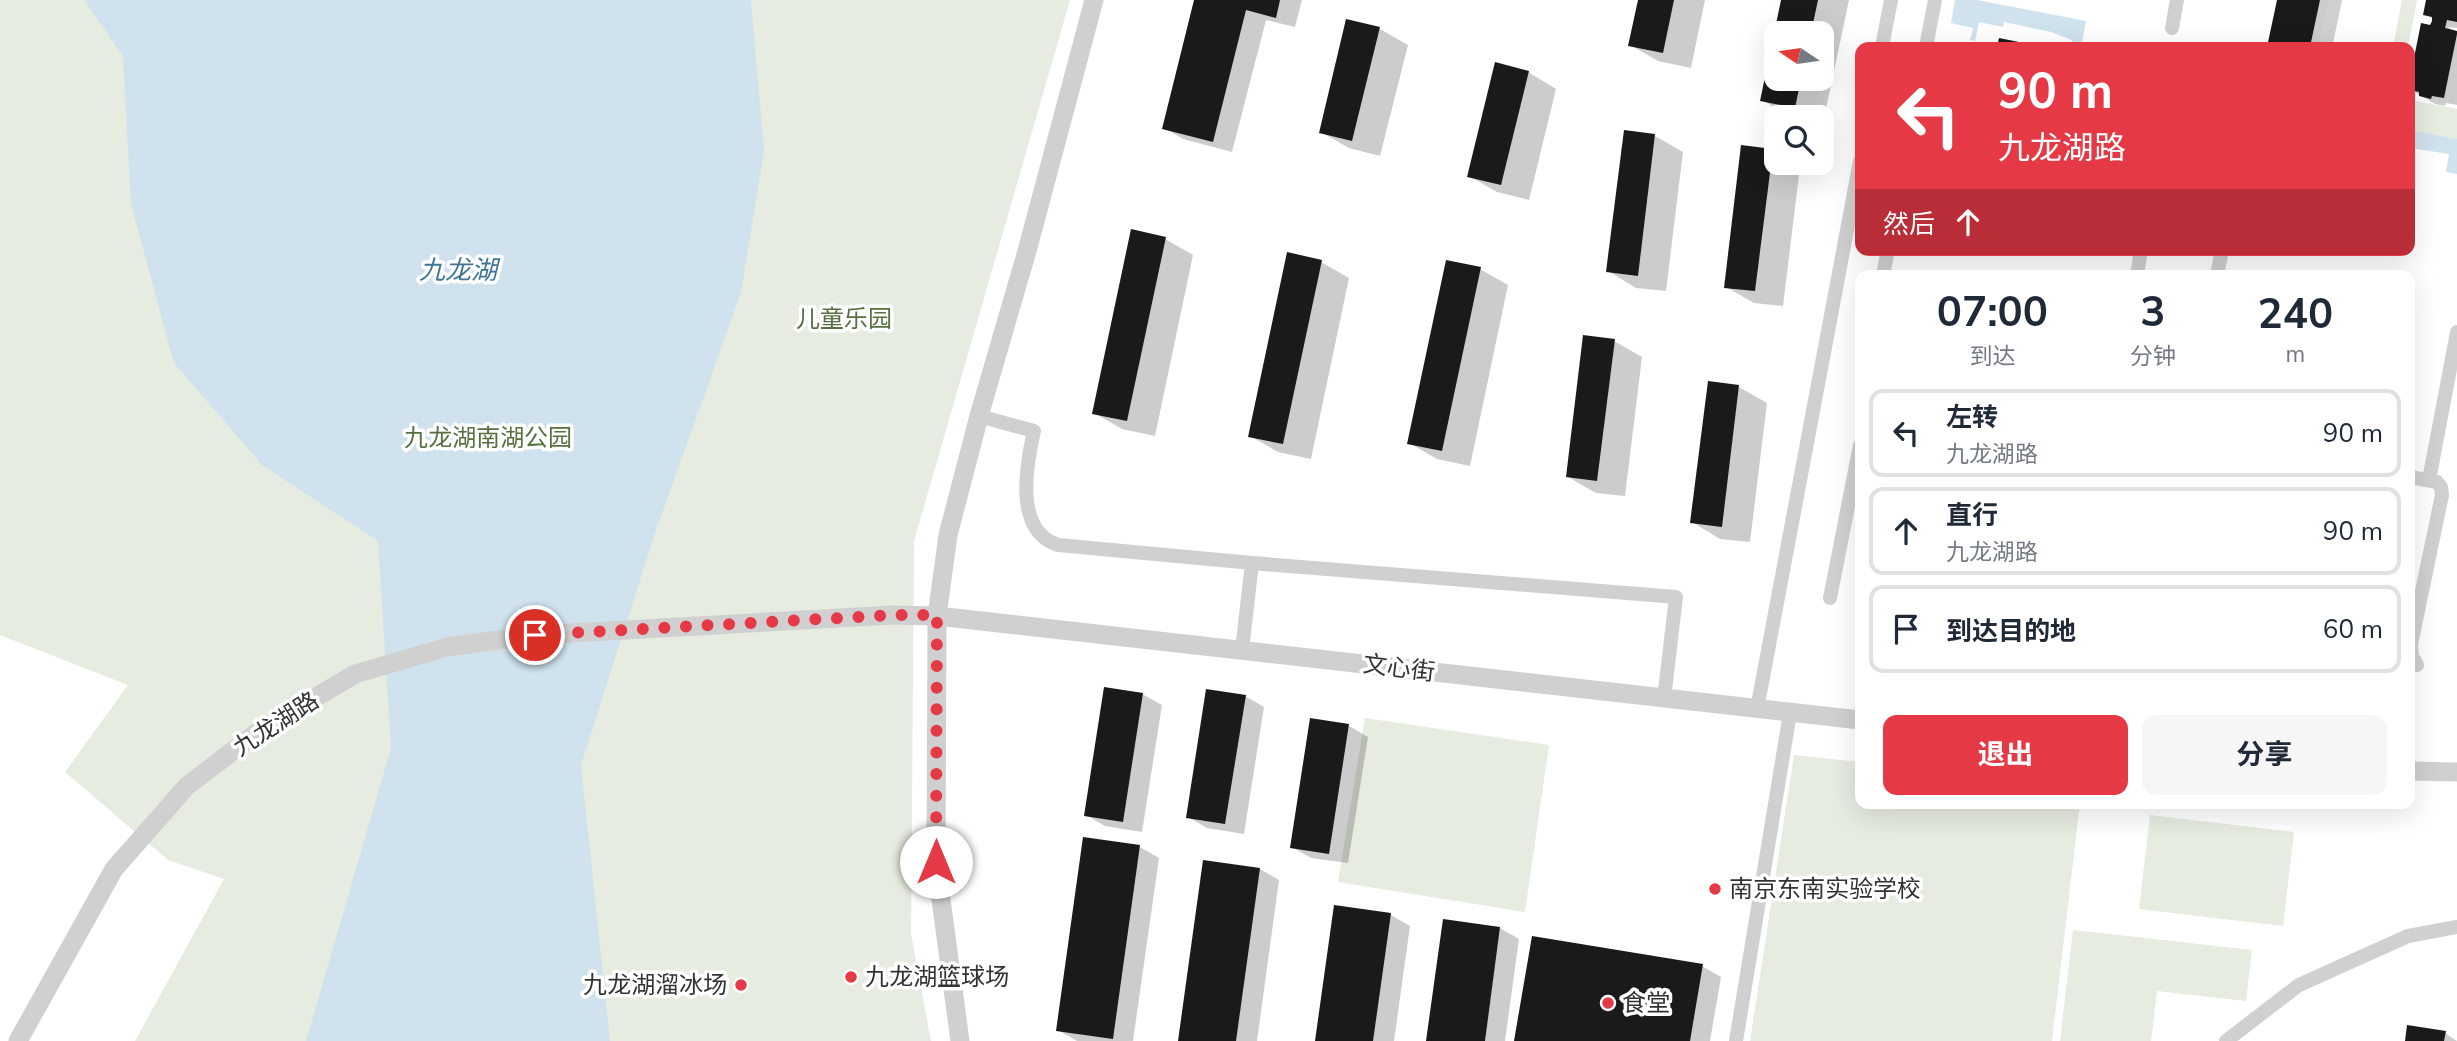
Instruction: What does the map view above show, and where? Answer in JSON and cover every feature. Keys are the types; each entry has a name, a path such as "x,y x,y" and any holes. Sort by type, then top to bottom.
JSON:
{"street":[{"path":"960,1041 936,862 937,615 948,535 1094,0"},
{"path":"1883,42 1891,0"},
{"path":"1927,42 1934,0"},
{"path":"2172,28 2177,0"},
{"path":"2326,42 2334,0"},
{"path":"1757,709 1855,188"},
{"path":"2429,480 2457,332"},
{"path":"979,416 1034,431 1029,453 1026,493 1031,520 1045,541 1058,545 1252,564 1676,597 1664,699"},
{"path":"1830,598 1855,470"},
{"path":"2415,478 2437,482 2442,495 2415,629"},
{"path":"1242,650 1252,564"},
{"name":"九龙湖路","path":"18,1041 114,869 187,786 259,731 355,674 447,647 535,635 893,615 937,615"},
{"name":"文心街","path":"937,615 1855,720"},
{"path":"2415,662 2417,666"},
{"path":"1736,1041 1790,713"},
{"path":"2415,771 2457,772"},
{"path":"2226,1041 2299,985 2408,936 2457,927"}],"green space":[{"name":"九龙湖南湖公园","path":"0,0 1070,0 914,541 911,934 931,1041 135,1041 224,879 168,860 65,772 128,685 0,635"},
{"path":"2402,0 2417,0 2409,42 2394,42"},
{"path":"2415,101 2457,109 2457,139 2415,131"},
{"path":"1365,718 1549,745 1525,912 1338,882"},
{"path":"1794,755 1855,761 1855,809 2079,809 2052,1041 1750,1041"},
{"path":"2150,815 2294,832 2283,926 2139,909"},
{"path":"2073,930 2252,950 2246,1001 2157,991 2151,1041 2060,1041"}],"water":[{"name":"九龙湖","path":"84,0 751,0 764,151 741,293 655,533 581,765 610,1041 306,1041 391,748 378,541 262,465 174,363 131,204 123,56"},
{"path":"1955,0 1977,0 2086,21 2082,42 2072,42 2051,32 2004,22 2003,27 1979,22 1975,41 1970,40 1973,28 1951,23"},
{"path":"2415,131 2457,139 2457,174 2446,172 2449,154 2415,149"}],"building":[{"path":"1194,0 1280,0 1276,18 1246,10 1213,142 1162,129"},
{"path":"1638,0 1674,0 1663,53 1628,46"},
{"path":"1781,0 1818,0 1814,21 1777,21"},
{"path":"2277,0 2320,0 2311,42 2268,42"},
{"path":"2426,0 2457,0 2457,22 2447,20 2445,28 2457,31 2457,34 2444,98 2432,96 2431,99 2419,96 2419,92 2415,91 2415,53 2421,23 2430,25 2432,21 2432,17 2423,15"},
{"path":"1346,19 1380,27 1352,141 1319,133"},
{"path":"1999,38 2019,42 1998,42"},
{"path":"1495,62 1529,71 1501,185 1467,177"},
{"path":"1764,82 1764,91 1799,91 1796,105 1760,101"},
{"path":"1624,130 1655,134 1638,276 1606,272"},
{"path":"1741,145 1764,148 1764,175 1770,175 1755,291 1724,288"},
{"path":"1131,229 1166,237 1127,421 1092,414"},
{"path":"1287,252 1322,260 1283,444 1248,437"},
{"path":"1446,260 1481,267 1442,451 1407,444"},
{"path":"1583,335 1615,339 1597,481 1566,477"},
{"path":"1708,381 1739,385 1722,527 1690,523"},
{"path":"1104,687 1143,693 1123,822 1084,816"},
{"path":"1206,689 1246,695 1225,824 1186,818"},
{"path":"1310,718 1349,724 1329,854 1290,848"},
{"path":"1083,837 1140,845 1113,1039 1056,1031"},
{"path":"1203,860 1260,868 1236,1041 1178,1041"},
{"path":"1334,905 1391,913 1373,1041 1315,1041"},
{"path":"1443,919 1500,927 1485,1041 1426,1041"},
{"name":"食堂","path":"1532,936 1703,964 1690,1041 1514,1041"},
{"path":"2407,1025 2446,1031 2444,1041 2405,1041"}],"place":[{"name":"南京东南实验学校","path":"1715,889"},
{"name":"九龙湖篮球场","path":"851,977"},
{"name":"九龙湖溜冰场","path":"741,985"},
{"name":"食堂","path":"1608,1003"}],"route":[{"path":"535,635 893,615 937,615 936,862"}],"park label":[{"name":"儿童乐园","path":"844,319"}]}
